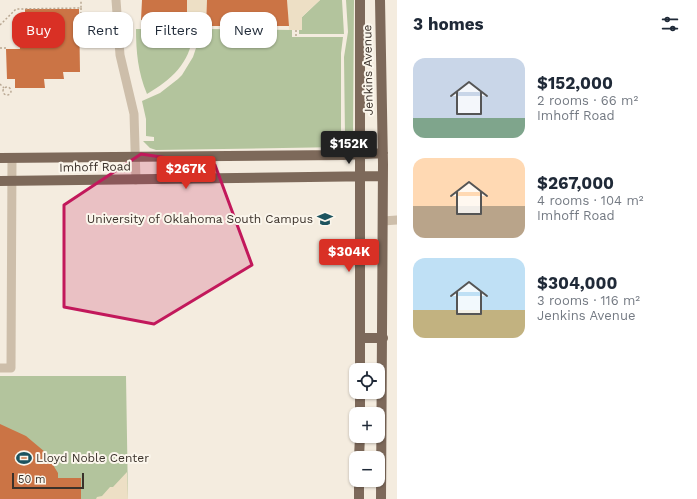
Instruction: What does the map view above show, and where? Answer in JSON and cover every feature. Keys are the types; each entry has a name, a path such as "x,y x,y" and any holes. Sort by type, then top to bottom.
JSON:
{"main road":[{"name":"Jenkins Avenue","path":"360,0 360,363"},
{"name":"Jenkins Avenue","path":"380,0 383,153 383,338 380,407"},
{"name":"Imhoff Road","path":"0,158 383,153"},
{"name":"Imhoff Road","path":"0,181 383,176"},
{"path":"360,338 383,338"},
{"name":"Jenkins Avenue","path":"380,443 381,499"},
{"path":"359,487 359,499"}],"street":[{"path":"116,0 120,55 134,114 136,180"},
{"path":"0,368 11,368 10,314 12,261 12,158"},
{"path":"383,221 397,220"}],"path":[{"path":"81,0 81,12"},
{"path":"0,26 16,9 81,8"},
{"path":"296,30 296,36"},
{"path":"0,48 6,48"},
{"path":"0,84 4,88 8,87 11,92 8,95 3,94"},
{"path":"0,98 3,94 2,92 4,88"}],"highlighted area":[{"path":"141,154 215,165 252,265 154,324 64,307 64,205"}],"green space":[{"path":"320,0 342,0 344,34 299,34 299,30 302,30 302,17"},
{"path":"346,0 354,0 353,135 345,135 344,57 348,32"},
{"path":"136,29 141,29 141,48 190,48 188,54 178,70 164,83 147,94 141,78 136,45"},
{"path":"212,29 220,29 220,48 277,48 277,30 292,30 292,37 343,37 341,53 341,147 156,150 150,148 143,141 154,141 154,137 146,136 146,119 142,101 160,93 178,79 193,57 196,48 212,48"},
{"path":"0,376 126,376 128,499 0,499"}],"shaded area":[{"path":"187,0 207,0 207,12 187,12"},
{"path":"287,0 320,0 302,17 302,30 289,30"},
{"path":"127,472 128,499 96,499 97,497 102,496 110,487 113,487"}],"building":[{"path":"142,0 187,0 187,12 141,12"},
{"path":"207,0 287,0 289,26 277,26 277,12 220,12 220,26 212,26 212,12 207,12"},
{"path":"25,9 79,9 79,12 73,12 73,48 80,48 80,72 63,72 64,79 44,79 45,88 15,88 15,79 7,79 6,49 65,48 65,12 25,12"},
{"name":"Lloyd Noble Center","path":"0,424 26,436 45,452 58,473 58,478 81,478 81,499 0,499"}],"place":[{"name":"University of Oklahoma South Campus","path":"325,219"},
{"name":"Lloyd Noble Center","path":"24,458"}]}
